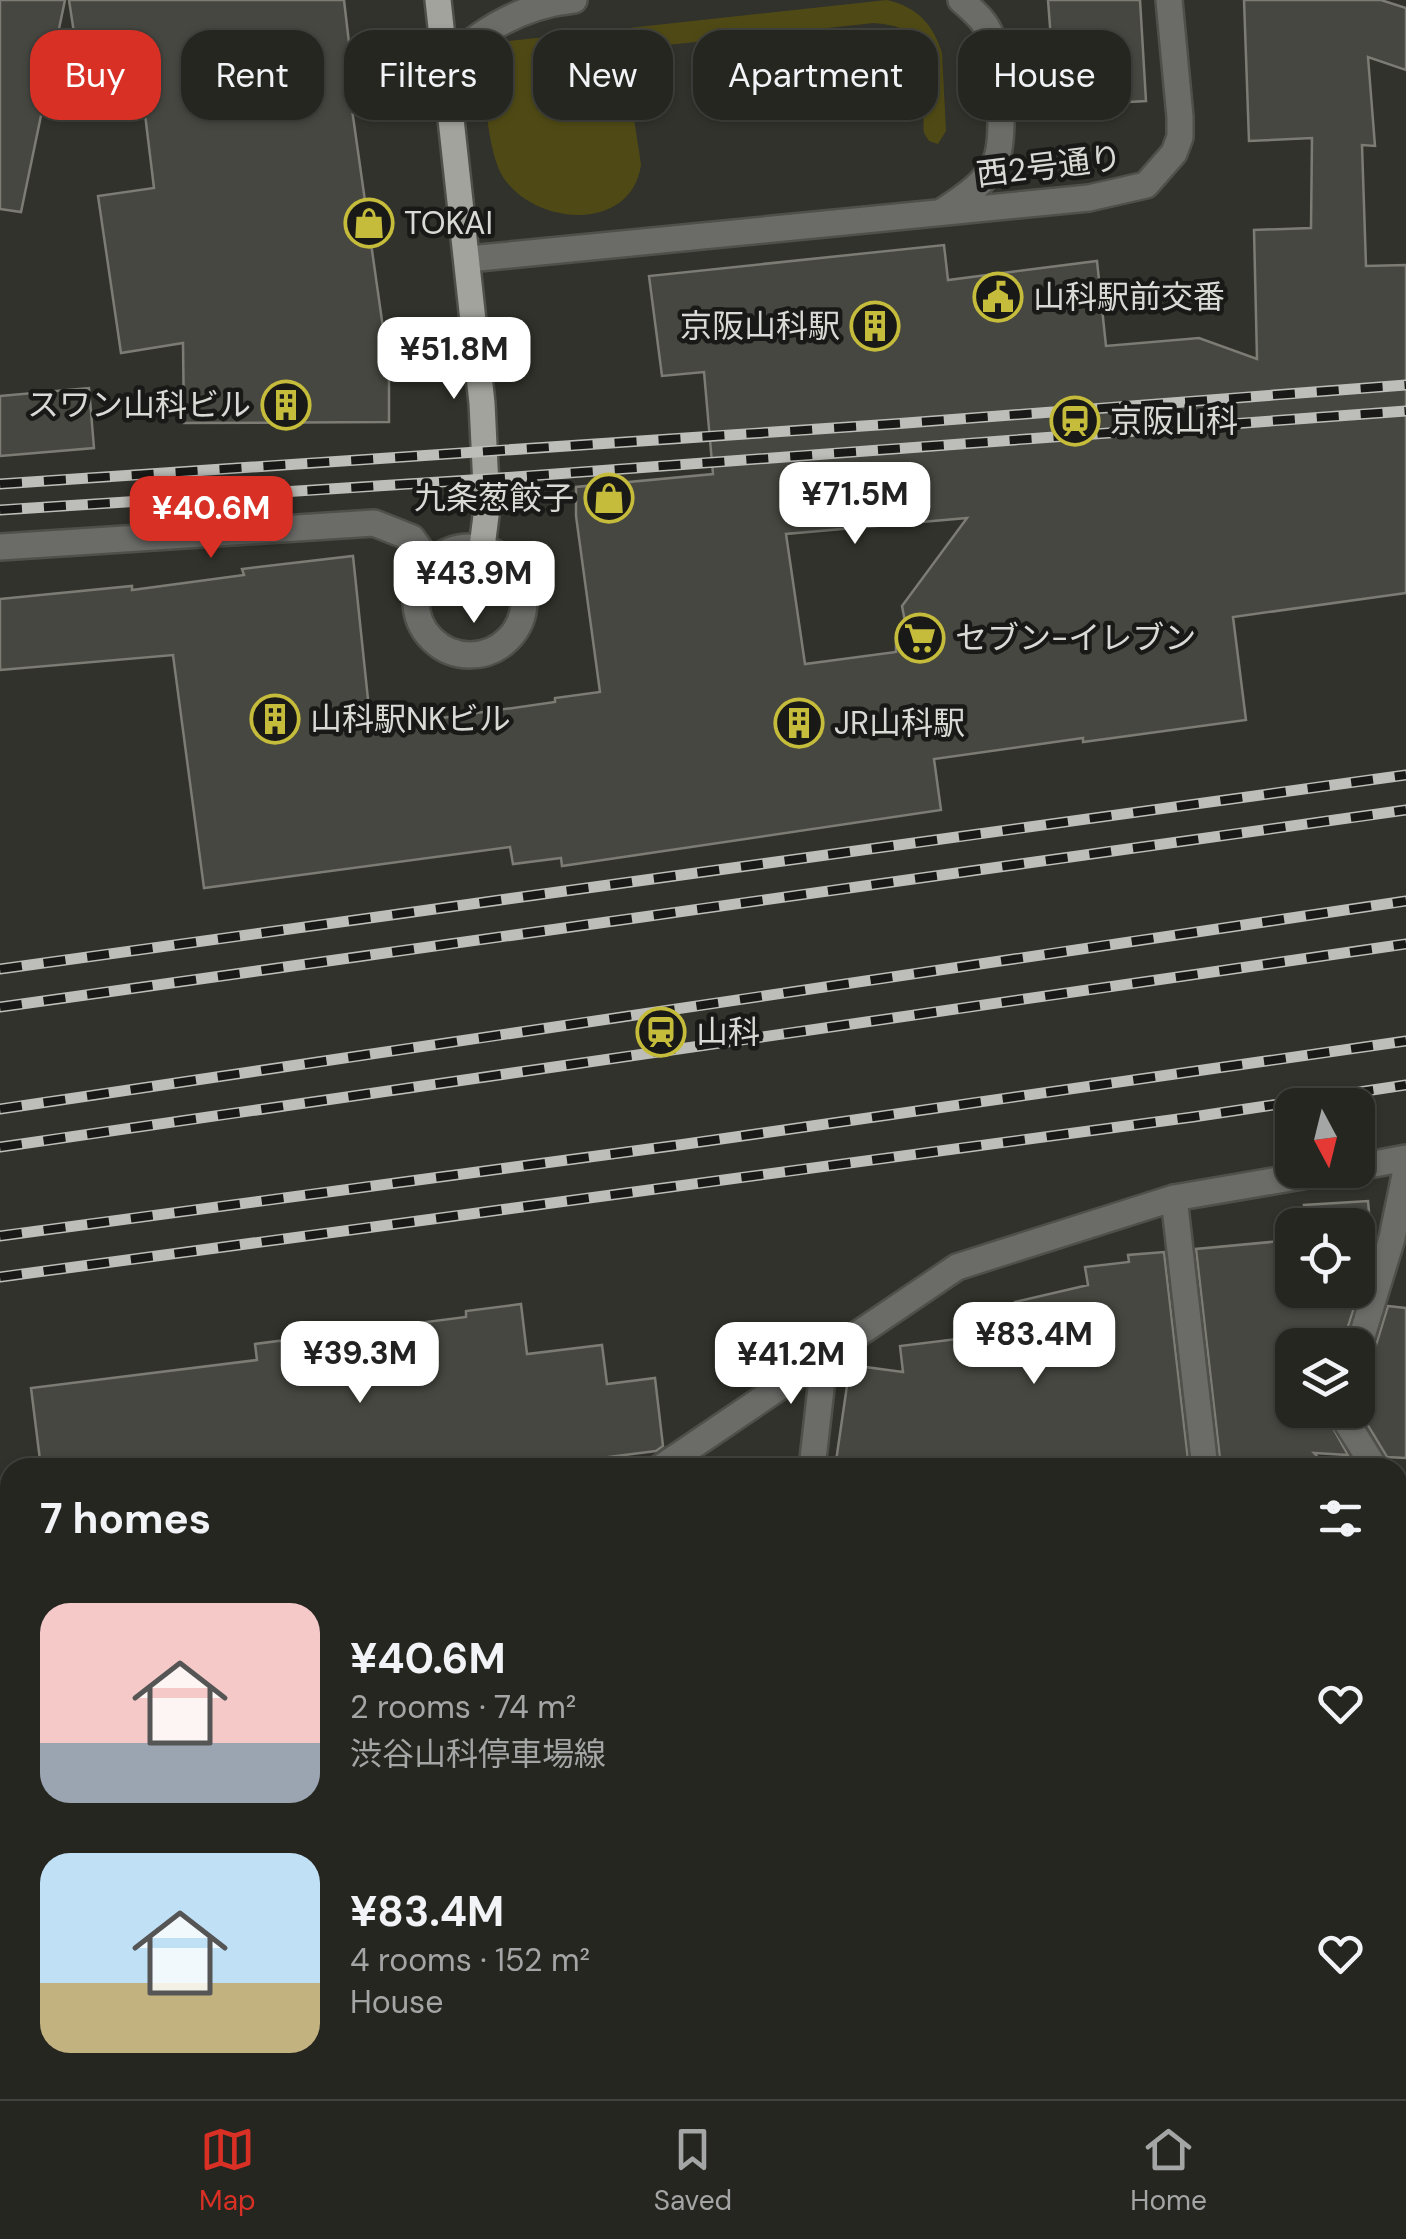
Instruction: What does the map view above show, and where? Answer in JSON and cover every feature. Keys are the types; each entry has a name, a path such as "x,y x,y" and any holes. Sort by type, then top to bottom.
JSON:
{"main road":[{"path":"438,0 441,30"},
{"path":"451,120 468,259 487,478 482,547"}],"street":[{"path":"943,211 965,196 995,164 1001,135 991,35 982,18 961,0"},
{"name":"西2号通り","path":"468,259 1112,196 1146,185 1174,153 1180,137 1169,0"},
{"path":"484,30 560,1"},
{"path":"0,547 374,522 412,538 430,564"},
{"path":"462,547 482,547 498,553 521,580 523,615 516,631 503,644 469,655 436,644 424,630 415,596 430,564 444,552 462,547"},
{"path":"1375,1163 1406,1158"},
{"path":"1365,1328 1392,1238 1406,1170"},
{"path":"674,1458 957,1267 1174,1198 1275,1181"},
{"path":"1174,1198 1204,1458"},
{"path":"813,1458 825,1354"},
{"path":"1350,1428 1369,1458"}],"shaded area":[{"path":"887,0 907,7 932,30 903,30 874,23 808,30 693,30 693,42 673,44 673,30 610,30"},
{"path":"533,38 533,120 634,120 641,165 634,187 620,202 601,212 558,213 518,193 503,177 488,120 513,120 513,41"},
{"path":"938,43 942,53 946,131 938,144 929,141 924,120 938,120"}],"building":[{"path":"0,0 65,0 59,30 30,30 30,120 40,120 21,212 0,209"},
{"path":"69,0 344,0 348,30 344,30 344,120 354,120 389,370 389,422 184,423 183,343 121,353 98,196 154,188 146,120 161,120 161,30 74,30"},
{"path":"1048,0 1140,0 1146,101 1131,102 1131,30 1050,30"},
{"path":"1244,0 1381,0 1406,8 1406,70 1368,57 1375,146 1362,145 1366,266 1406,265 1406,593 1233,617 1246,720 934,759 941,810 562,866 561,858 513,864 510,847 204,888 173,655 0,670 0,599 132,586 132,590 244,575 242,569 353,556 371,728 600,692 576,516 576,487 713,474 704,372 662,376 649,276 944,245 948,280 1097,261 1106,346 1199,338 1257,359 1254,230 1311,228 1312,138 1249,141","holes":["967,518 902,606 908,637 896,640 896,652 805,664 786,534"]},
{"path":"89,388 94,448 0,456 0,396"},
{"path":"1368,1201 1369,1208 1304,1208 1304,1205"},
{"path":"1275,1242 1275,1308 1354,1308 1348,1328 1275,1328 1275,1428 1333,1428 1348,1455 1220,1458 1196,1249"},
{"path":"1164,1252 1188,1458 836,1458 850,1365 903,1372 900,1346 1022,1331 1015,1302 1088,1285 1085,1267 1129,1262 1128,1255"},
{"path":"521,1304 527,1354 602,1345 607,1384 655,1378 663,1446 656,1451 601,1458 40,1458 31,1388 257,1360 255,1344 466,1317 466,1311"},
{"path":"1388,1306 1406,1308 1406,1458 1387,1457 1369,1428 1375,1428 1375,1348"}],"railway":[{"path":"0,484 1406,385"},
{"path":"0,510 487,479 1406,411"},
{"path":"0,969 1406,775"},
{"path":"0,1007 1406,810"},
{"path":"0,1109 1406,901"},
{"path":"0,1147 1406,944"},
{"path":"0,1236 679,1145 1406,1041"},
{"path":"0,1277 1406,1085"}],"place":[{"name":"TOKAI","path":"369,223"},
{"name":"山科駅前交番","path":"998,297"},
{"name":"京阪山科駅","path":"875,326"},
{"name":"スワン山科ビル","path":"286,405"},
{"name":"京阪山科","path":"1075,421"},
{"name":"九条葱餃子","path":"609,498"},
{"name":"セブン-イレブン","path":"920,638"},
{"name":"山科駅NKビル","path":"275,719"},
{"name":"JR山科駅","path":"799,723"},
{"name":"山科","path":"661,1032"}]}
